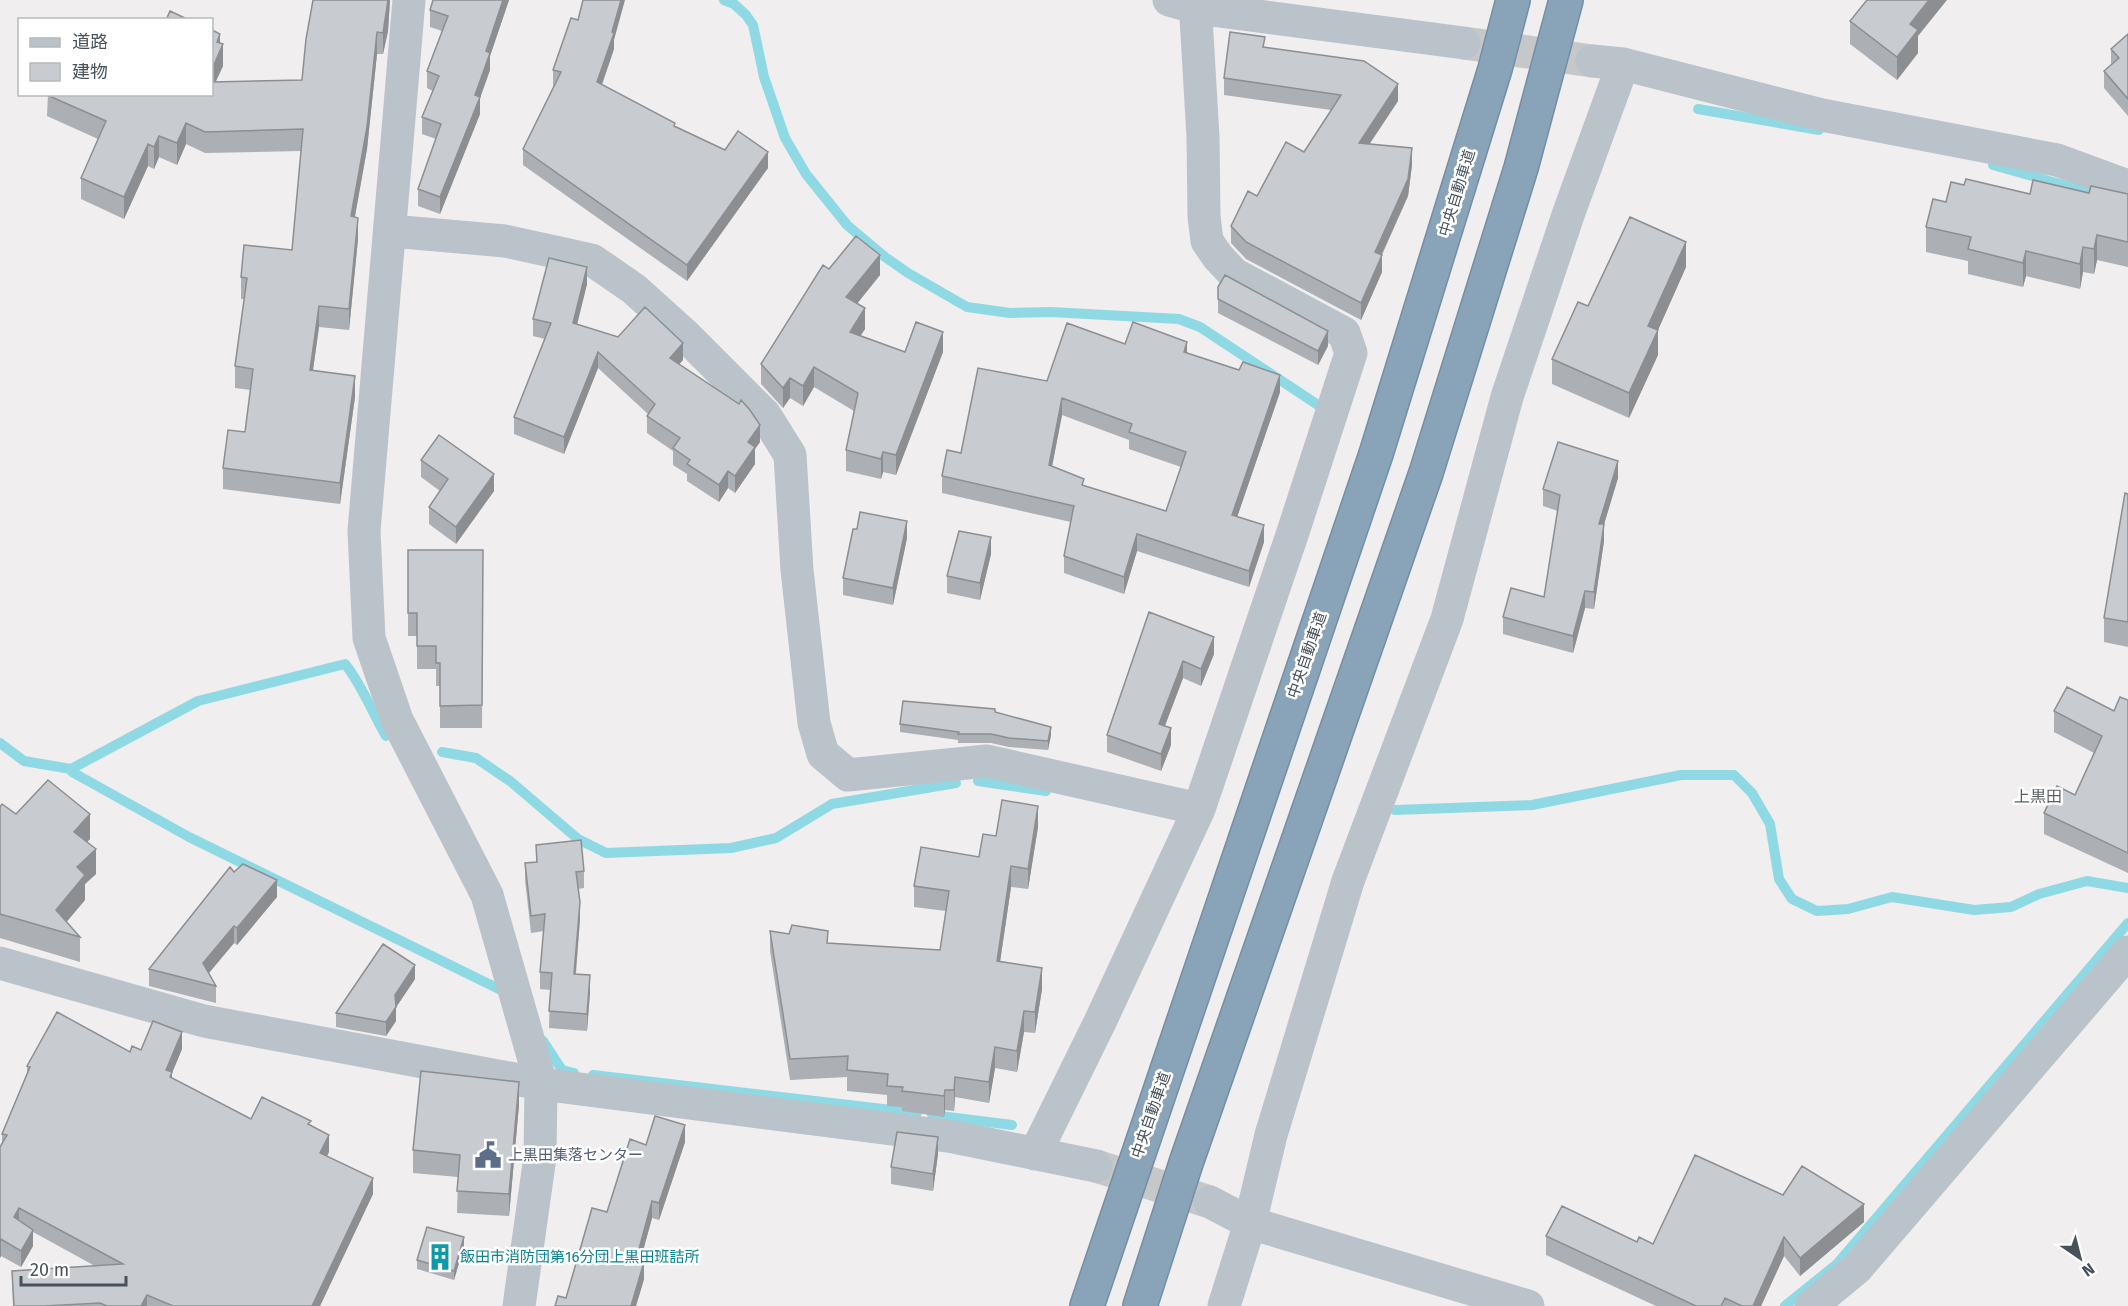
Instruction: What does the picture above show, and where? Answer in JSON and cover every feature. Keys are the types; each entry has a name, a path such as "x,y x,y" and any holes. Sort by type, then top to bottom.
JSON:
{"highway":[{"name":"中央自動車道","path":"1087,1306 1376,454 1492,80 1513,0"},
{"path":"1140,1306 1186,1163 1426,473 1521,168 1566,0"}],"street":[{"path":"409,0 364,531 369,638 397,720 487,895 541,1084 540,1157 519,1306"},
{"path":"1035,1154 1100,1022 1199,809 1351,353 1344,333 1234,274 1207,241 1204,216 1203,137 1187,3 1464,43"},
{"path":"1224,1306 1250,1222 1271,1135 1348,881 1447,619 1507,397 1568,214 1607,63 1822,115 2057,159 2128,186"},
{"path":"390,231 505,241 592,260 634,289 684,333 765,415 790,455 796,570 814,723 823,754 848,775 987,761 1199,809"},
{"path":"1811,1306 1857,1268 2128,952"},
{"path":"0,963 204,1021 541,1084 954,1137 1096,1167"},
{"path":"1210,1203 1250,1222 1528,1306"}],"building":[{"path":"313,0 388,0 383,33 377,32 367,127 351,216 358,218 349,309 319,306 310,370 355,376 340,483 223,468 228,430 245,432 253,369 235,366 247,278 241,277 244,245 292,250 303,129 205,132 186,123 177,143 159,136 154,147 148,144 124,197 81,178 106,121 49,96 213,96 213,82 302,80"},
{"path":"433,0 503,0 486,51 490,53 475,95 480,97 440,197 418,189 441,124 422,117 439,76 427,71 448,16 430,10"},
{"path":"583,0 621,0 612,32 614,33 597,82 675,123 674,126 725,150 738,131 768,152 687,265 523,149 561,72 553,70 571,18 578,20"},
{"path":"1867,0 1929,0 1910,24 1918,30 1897,57 1850,21"},
{"path":"170,11 185,18 167,18"},
{"path":"213,30 220,34 217,42 223,44 213,67"},
{"path":"1230,32 1265,37 1263,47 1364,61 1398,84 1359,143 1412,148 1408,179 1375,252 1382,255 1361,303 1246,242 1231,226 1248,191 1257,196 1286,142 1304,152 1341,95 1224,78"},
{"path":"2128,34 2128,99 2104,71 2119,58 2111,49"},
{"path":"1966,179 2030,194 2033,180 2089,193 2091,186 2128,194 2128,242 2097,235 2094,249 2083,247 2080,264 2026,251 2023,263 1968,249 1971,237 1926,227 1933,199 1946,202 1951,182 1964,185"},
{"path":"1630,217 1686,242 1648,326 1658,330 1629,393 1552,359 1578,302 1588,306"},
{"path":"856,236 880,255 846,297 865,308 850,332 905,352 916,322 943,332 896,455 883,452 881,459 846,450 858,393 814,367 803,386 790,378 783,388 761,364 823,265 829,269"},
{"path":"549,258 587,267 573,323 618,337 645,307 683,343 670,358 739,404 741,400 750,410 760,425 748,442 755,447 735,476 728,471 719,485 687,464 690,460 673,448 680,438 647,416 655,404 598,352 564,437 514,417 551,323 533,319"},
{"path":"1225,275 1328,331 1318,351 1218,299 1218,287"},
{"path":"1133,322 1187,342 1184,352 1239,370 1243,362 1280,375 1232,515 1264,525 1249,571 1137,534 1124,577 1064,556 1074,506 942,476 947,450 961,453 978,368 1047,381 1067,323 1125,344","holes":["1062,398 1132,424 1129,432 1186,452 1166,511 1082,485 1084,479 1049,465"]},
{"path":"439,435 494,474 456,527 429,507 448,479 421,460"},
{"path":"1558,442 1618,461 1599,524 1604,524 1594,592 1585,591 1573,636 1503,617 1511,588 1544,597 1560,495 1543,489"},
{"path":"2125,493 2128,494 2128,622 2104,618"},
{"path":"860,512 907,521 893,588 843,578 853,529 857,529"},
{"path":"959,531 991,537 980,583 947,576"},
{"path":"408,550 483,550 482,705 440,706 440,663 436,663 436,646 417,646 417,613 408,613"},
{"path":"1149,612 1214,637 1201,669 1183,661 1159,724 1171,728 1161,754 1107,735"},
{"path":"2067,687 2114,711 2120,697 2128,700 2128,853 2044,813 2057,786 2075,795 2102,736 2054,711"},
{"path":"903,701 995,709 995,712 1051,727 1048,741 991,734 958,734 959,732 900,724"},
{"path":"48,780 90,814 74,832 96,849 77,867 85,875 56,910 80,937 0,914 0,807 2,804 16,814"},
{"path":"1002,800 1038,806 1028,869 1011,866 997,961 1042,968 1035,1012 1024,1011 1017,1051 995,1047 989,1082 955,1077 954,1090 945,1090 944,1096 902,1091 903,1087 887,1086 888,1074 847,1070 848,1056 790,1059 770,931 789,934 792,925 828,931 827,943 940,950 949,891 914,886 921,847 979,857 983,834 996,836"},
{"path":"581,840 584,871 576,872 580,902 574,974 590,975 587,1014 549,1011 552,973 540,972 545,914 531,916 525,863 537,862 536,845"},
{"path":"243,864 277,880 237,928 234,926 203,963 216,986 149,969 230,867 234,872"},
{"path":"383,944 415,965 395,995 396,1007 386,1022 336,1013"},
{"path":"57,1012 130,1052 132,1046 141,1050 153,1021 182,1032 166,1070 172,1072 170,1077 251,1119 262,1097 311,1121 308,1124 329,1135 320,1153 373,1178 312,1306 173,1306 147,1295 141,1306 107,1306 100,1303 14,1306 12,1271 123,1264 19,1208 14,1217 33,1230 21,1251 1,1239 0,1241 0,1147 7,1135 2,1134 30,1067 27,1066"},
{"path":"421,1071 519,1082 509,1194 457,1191 460,1155 413,1150"},
{"path":"655,1116 685,1125 659,1203 652,1201 636,1260 644,1262 631,1306 555,1306 558,1296 566,1298 592,1208 607,1212 630,1139 646,1145"},
{"path":"897,1132 938,1137 933,1174 891,1167"},
{"path":"1695,1155 1783,1195 1802,1166 1864,1204 1800,1258 1784,1237 1753,1306 1742,1306 1725,1298 1721,1306 1696,1306 1546,1236 1562,1206 1637,1242 1639,1237 1653,1244"},
{"name":"飯田市消防団第16分団上黒田班詰所","path":"427,1227 464,1237 454,1271 417,1260"}],"waterway":[{"path":"724,0 734,4 753,25 764,77 785,138 806,174 847,225 908,273 967,307 1010,313 1051,312 1179,319 1200,327 1318,405"},
{"path":"1698,109 1819,130"},
{"path":"1993,165 2102,196 2128,207"},
{"path":"0,743 24,761 71,769 198,701 345,664 362,690 386,736"},
{"path":"442,752 476,758 510,781 578,839 606,853 731,848 776,838 832,804 956,783"},
{"path":"71,769 72,772 189,837 499,989"},
{"path":"1395,810 1532,805 1681,775 1734,775 1752,793 1770,824 1779,879 1792,899 1817,911 1848,909 1892,897 1974,910 2011,907 2039,894 2087,881 2128,888"},
{"path":"978,781 1046,791"},
{"path":"1785,1306 1837,1264 2128,923"},
{"path":"543,1041 562,1070 574,1073"},
{"path":"593,1075 917,1113"},
{"path":"932,1115 1012,1125"}],"tunnel":[{"path":"1464,43 1592,61"},
{"path":"1096,1166 1210,1202"}],"place":[{"name":"上黒田集落センター","path":"488,1155"},
{"name":"飯田市消防団第16分団上黒田班詰所","path":"440,1257"}],"district":[{"name":"上黒田","path":"2038,796"}]}
